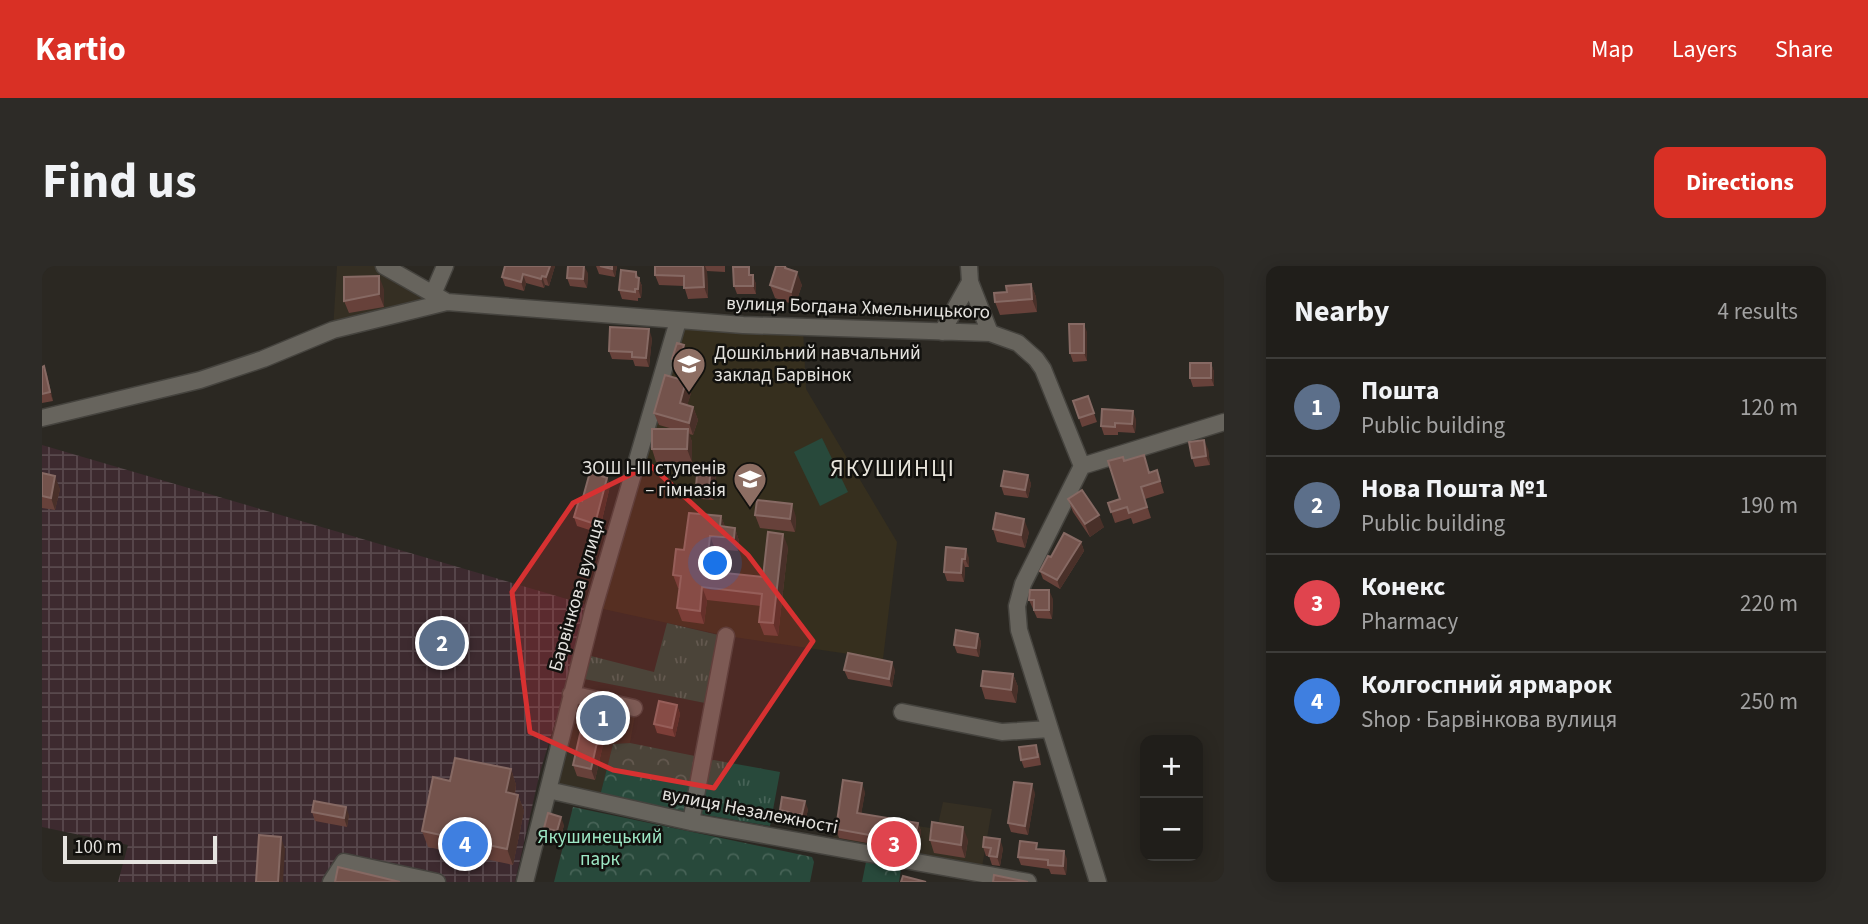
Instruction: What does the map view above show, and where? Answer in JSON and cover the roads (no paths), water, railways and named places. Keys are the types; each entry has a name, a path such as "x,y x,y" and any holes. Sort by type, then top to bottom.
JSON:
{"street":[{"name":"вулиця Богдана Хмельницького","path":"384,266 440,299"},
{"path":"440,299 445,266"},
{"path":"942,332 970,274"},
{"path":"970,274 990,333"},
{"name":"вулиця Богдана Хмельницького","path":"42,418 200,380 263,359 333,330 440,299 678,321 990,333 1018,343 1043,369 1082,466"},
{"name":"Барвінкова вулиця","path":"524,882 571,694 678,321"},
{"path":"1098,882 1019,630 1017,606 1023,584 1082,466 1224,422"},
{"path":"691,822 726,636"},
{"path":"571,694 634,708"},
{"path":"902,712 1002,732 1050,729"},
{"name":"вулиця Незалежності","path":"548,790 691,822 1028,882"},
{"path":"331,882 344,862 437,882"}],"place":[{"name":"Дошкільний навчальний заклад Барвінок","path":"689,394"},
{"name":"ЗОШ І-ІІІ ступенів – гімназія","path":"750,509"},
{"name":"Нова Пошта №1","path":"442,643"},
{"name":"Пошта","path":"603,718"},
{"name":"Колгоспний ярмарок","path":"465,844"},
{"name":"Конекс","path":"894,844"}],"district":[{"name":"ЯКУШИНЦІ","path":"893,468"}],"park label":[{"name":"Якушинецький парк","path":"600,848"}]}
